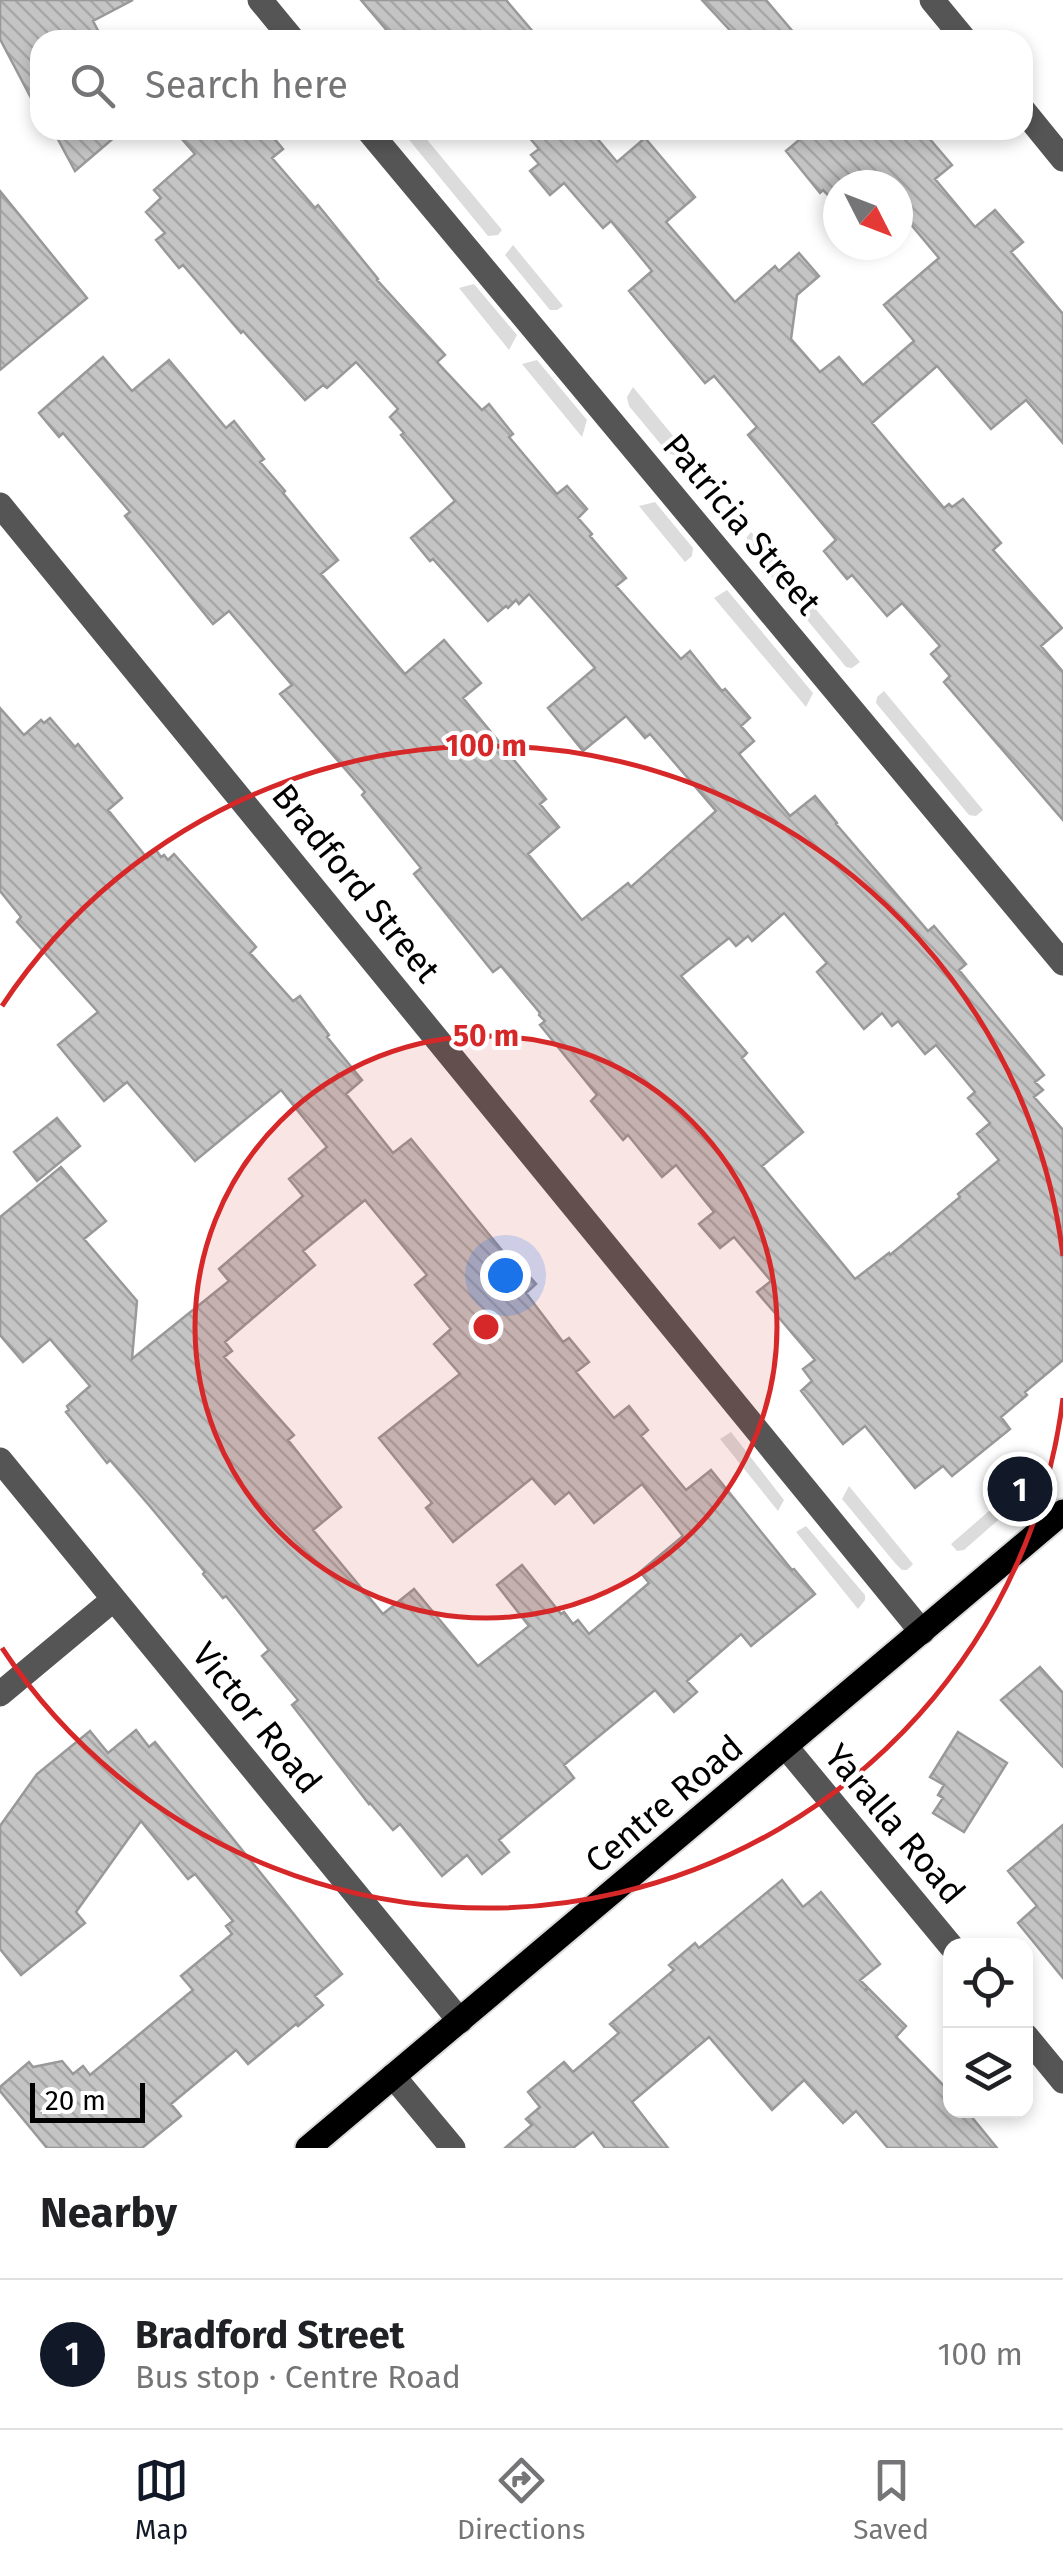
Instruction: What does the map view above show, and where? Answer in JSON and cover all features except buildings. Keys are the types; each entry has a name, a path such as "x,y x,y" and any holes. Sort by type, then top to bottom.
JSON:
{"main road":[{"name":"Centre Road","path":"308,2148 1063,1512"}],"street":[{"path":"260,0 285,30"},
{"path":"932,0 957,30"},
{"path":"1033,122 1063,158"},
{"name":"Patricia Street","path":"376,140 1063,963"},
{"name":"Bradford Street","path":"0,505 922,1632"},
{"name":"Victor Road","path":"0,1460 460,2021"},
{"path":"0,1694 114,1599"},
{"name":"Yaralla Road","path":"786,1747 944,1938"},
{"path":"1033,2045 1063,2081"},
{"path":"393,2076 453,2148"}],"shaded area":[{"path":"409,140 427,140 502,230 498,235 488,236"},
{"path":"513,245 563,306 550,310 505,255"},
{"path":"474,284 517,335 509,350 459,288"},
{"path":"537,360 587,420 582,437 522,364"},
{"path":"633,387 683,448 674,455 668,453 629,406 627,397"},
{"path":"655,502 693,548 692,556 685,562 639,506"},
{"path":"751,532 860,662 846,667 746,546"},
{"path":"727,590 813,693 806,707 714,598"},
{"path":"884,691 983,810 976,816 969,815 876,703"},
{"path":"731,1432 784,1500 778,1511 720,1439"},
{"path":"1020,1484 1029,1493 964,1550 957,1551 951,1544"},
{"path":"849,1486 913,1564 907,1570 895,1563 842,1499"},
{"path":"806,1526 865,1595 858,1609 796,1532"}],"place":[{"name":"Bradford Street","path":"1020,1489"}]}
